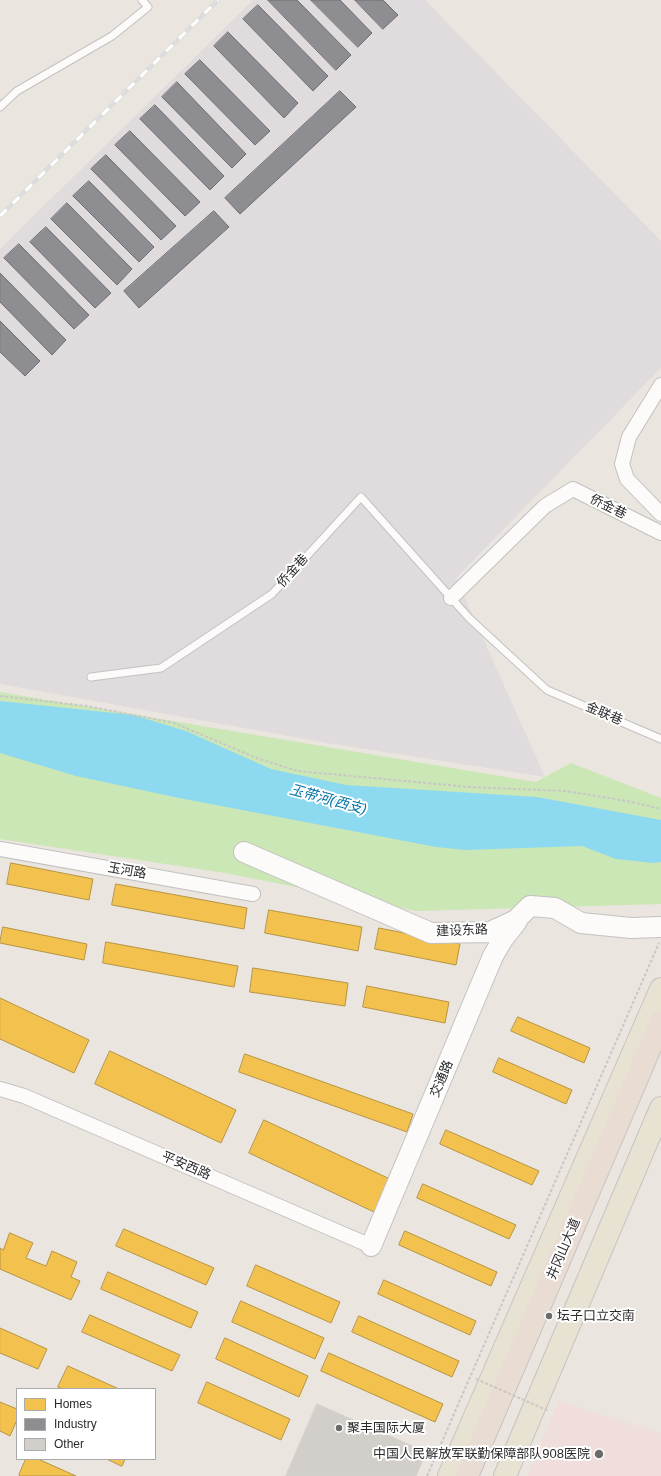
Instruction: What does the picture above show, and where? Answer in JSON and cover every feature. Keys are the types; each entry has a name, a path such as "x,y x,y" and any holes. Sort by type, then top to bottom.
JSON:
{"highway":[{"name":"井冈山大道","path":"467,1476 661,1022"},
{"name":"井冈山大道","path":"482,1476 661,1048"}],"main road":[{"path":"449,1476 661,989"},
{"path":"505,1476 661,1108"}],"street":[{"path":"661,385 630,437 622,464 628,479 661,514"},
{"name":"侨金巷","path":"451,598 544,506 573,489 661,533"},
{"name":"玉河路","path":"0,849 253,894"},
{"name":"建设东路","path":"244,852 431,933 490,932 516,920 530,906 555,908 581,923 631,928 661,927"},
{"name":"交通路","path":"371,1246 493,956 503,939 520,916"},
{"name":"平安西路","path":"0,1089 24,1096 371,1246"}],"lane":[{"path":"0,107 16,91 112,36 148,7 142,0"},
{"name":"侨金巷","path":"91,677 161,668 272,594 361,497 469,618 547,690"},
{"name":"金联巷","path":"547,690 661,739"}],"path":[{"path":"0,696 87,706 174,723 259,759 298,772 469,787 565,791 627,800 661,809"},
{"path":"427,1476 661,938"},
{"path":"476,1380 549,1410"}],"shaded area":[{"path":"253,0 425,0 661,241 661,368 456,578 545,777 333,744 0,684 0,249"},
{"name":"中国人民解放军联勤保障部队908医院","path":"559,1401 661,1433 661,1476 527,1476"}],"green space":[{"path":"0,692 536,782 571,763 661,798 661,904 417,911 225,873 0,839"}],"water":[{"name":"玉带河(西支)","path":"0,701 133,715 186,731 271,769 346,785 537,797 661,820 661,862 654,863 616,859 582,846 466,850 436,847 179,798 76,776 0,753"}],"building: Homes":[{"path":"11,863 93,879 89,900 7,884"},
{"path":"116,884 247,908 244,929 112,905"},
{"path":"269,910 362,927 358,951 265,933"},
{"path":"3,927 87,944 84,960 0,943"},
{"path":"379,928 460,944 456,965 375,949"},
{"path":"106,942 238,966 234,987 103,963"},
{"path":"253,968 348,983 345,1006 250,992"},
{"path":"367,986 449,1002 445,1023 363,1007"},
{"path":"0,998 89,1040 74,1073 0,1039"},
{"path":"518,1017 590,1048 584,1063 511,1031"},
{"path":"110,1051 236,1110 221,1143 95,1084"},
{"path":"245,1054 413,1114 407,1132 239,1072"},
{"path":"499,1058 572,1090 566,1104 493,1072"},
{"path":"264,1120 390,1179 374,1212 249,1153"},
{"path":"446,1130 539,1171 532,1185 440,1144"},
{"path":"423,1184 516,1225 509,1239 417,1198"},
{"path":"124,1229 214,1268 206,1285 116,1246"},
{"path":"405,1231 497,1272 491,1286 399,1245"},
{"path":"10,1233 33,1243 26,1258 46,1266 52,1251 77,1262 71,1277 80,1281 71,1300 0,1269 0,1248 3,1250"},
{"path":"256,1265 340,1302 331,1323 247,1286"},
{"path":"108,1272 198,1312 191,1328 101,1289"},
{"path":"384,1280 476,1321 470,1335 378,1294"},
{"path":"241,1301 324,1338 315,1359 232,1322"},
{"path":"90,1315 180,1355 172,1371 82,1332"},
{"path":"359,1316 459,1361 452,1377 352,1332"},
{"path":"0,1328 47,1349 38,1369 0,1353"},
{"path":"225,1338 308,1376 299,1397 216,1359"},
{"path":"329,1353 443,1404 435,1422 321,1371"},
{"path":"68,1366 117,1388 60,1388 58,1387"},
{"path":"207,1382 290,1419 281,1440 198,1403"},
{"path":"0,1402 16,1409 16,1422 10,1436 0,1431"},
{"path":"26,1460 40,1460 76,1476 20,1476 19,1475"},
{"path":"109,1460 125,1460 122,1466"}],"building: Industry":[{"path":"268,0 297,0 351,55 336,70"},
{"path":"311,0 340,0 372,33 358,47"},
{"path":"355,0 383,0 398,15 383,29"},
{"path":"258,5 328,76 313,91 243,19"},
{"path":"228,32 298,103 284,118 214,46"},
{"path":"200,60 270,131 255,145 185,74"},
{"path":"177,82 246,154 232,168 162,97"},
{"path":"340,91 356,107 240,214 225,198"},
{"path":"155,105 224,176 210,190 140,119"},
{"path":"130,131 200,202 185,216 115,145"},
{"path":"106,155 176,226 161,240 91,169"},
{"path":"89,181 154,247 139,262 73,196"},
{"path":"67,203 132,269 117,285 51,219"},
{"path":"214,211 229,227 139,308 124,291"},
{"path":"46,227 111,293 95,308 30,242"},
{"path":"19,244 89,315 74,329 4,258"},
{"path":"0,273 66,340 52,355 0,302"},
{"path":"0,321 40,361 25,376 0,352"}],"building: Other":[{"name":"聚丰国际大厦","path":"317,1404 426,1452 416,1476 286,1476"}],"railway":[{"path":"0,216 218,0"}],"place":[{"name":"坛子口立交南","path":"549,1316"},
{"name":"聚丰国际大厦","path":"339,1428"},
{"name":"中国人民解放军联勤保障部队908医院","path":"599,1454"}]}
